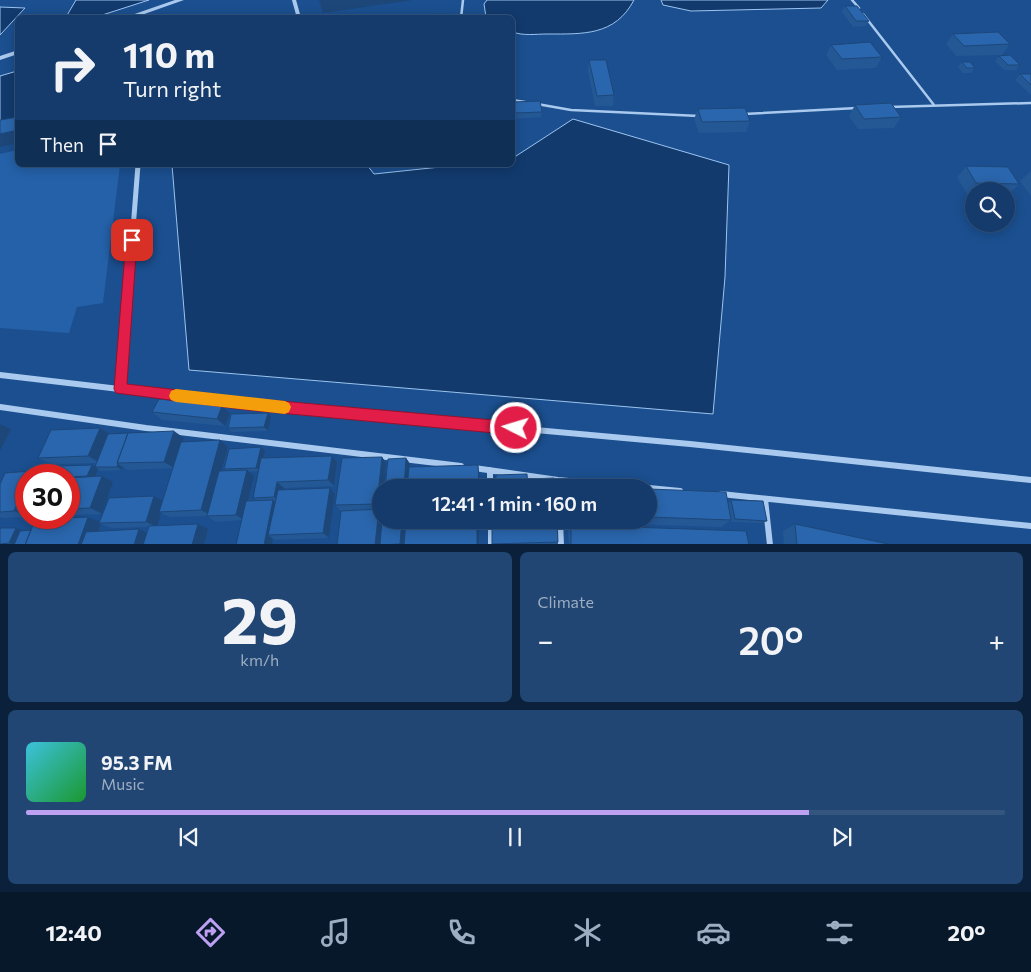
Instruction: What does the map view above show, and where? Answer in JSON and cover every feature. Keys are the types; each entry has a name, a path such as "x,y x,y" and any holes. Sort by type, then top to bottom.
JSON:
{"street":[{"path":"135,15 182,0"},
{"path":"294,0 298,15"},
{"path":"0,58 15,53"},
{"path":"120,389 138,167"},
{"path":"0,375 257,405 690,444 1031,480"},
{"path":"0,407 146,428 551,479"},
{"path":"490,470 490,479"},
{"path":"657,489 687,491"},
{"path":"716,494 1031,526"},
{"path":"765,498 770,544"},
{"path":"491,529 491,544"},
{"path":"560,529 561,544"}],"lane":[{"path":"460,15 463,0"},
{"path":"852,0 934,105"},
{"path":"515,101 571,110 701,115"},
{"path":"885,107 1031,103"},
{"path":"740,114 866,108"}],"shaded area":[{"path":"76,0 149,0 102,15 67,15"},
{"path":"487,0 634,0 626,12 608,27 573,34 515,32 515,15 486,15 484,4"},
{"path":"661,0 828,0 821,8 691,11 663,5"},
{"path":"0,7 25,8 19,15 15,15 15,19 0,35"},
{"path":"15,72 15,122 0,126 0,76"},
{"path":"573,119 729,165 725,277 713,414 189,370 172,167 369,167 374,174 440,167 515,167 515,157"},
{"path":"15,150 15,167 120,167 103,303 77,307 69,333 0,328 0,154"}],"building":[{"path":"845,6 857,6 869,21 856,21"},
{"path":"998,32 1010,44 964,46 953,34"},
{"path":"870,42 882,57 842,59 831,45"},
{"path":"1010,55 1020,65 1008,65 999,56"},
{"path":"589,60 606,60 614,95 597,96"},
{"path":"962,62 970,62 975,68 967,68"},
{"path":"1020,74 1031,74 1031,85"},
{"path":"540,101 542,112 515,113 515,102"},
{"path":"891,103 901,117 864,119 855,105"},
{"path":"745,108 750,121 702,122 698,109"},
{"path":"15,118 15,131 0,134 0,120"},
{"path":"966,166 1008,167 1019,184 1015,184 1015,182 975,182"},
{"path":"159,399 222,406 217,419 152,412"},
{"path":"268,413 264,427 228,428 231,414"},
{"path":"100,428 88,456 38,458 51,430"},
{"path":"174,431 164,462 117,463 128,433"},
{"path":"128,433 117,467 95,467 108,434"},
{"path":"220,440 201,510 159,512 181,442"},
{"path":"261,447 256,468 224,469 229,449"},
{"path":"332,456 328,480 277,482 274,497 253,498 261,458"},
{"path":"382,457 380,479 372,479 372,504 335,505 342,458"},
{"path":"406,458 405,479 386,479 388,459"},
{"path":"80,465 92,465 87,476 80,476"},
{"path":"478,465 479,479 408,479 409,467"},
{"path":"247,470 236,515 207,516 219,471"},
{"path":"15,472 15,509 14,511 0,512 0,484 5,473"},
{"path":"527,474 527,479 496,479 496,475"},
{"path":"102,476 90,508 80,508 80,477"},
{"path":"330,488 323,533 268,535 278,490"},
{"path":"657,489 726,492 731,520 657,517"},
{"path":"154,496 146,522 99,523 109,498"},
{"path":"273,500 264,544 236,544 246,501"},
{"path":"731,500 763,501 767,521 735,519"},
{"path":"372,509 372,529 377,529 375,544 337,544 341,511"},
{"path":"80,517 88,517 78,544 25,544 31,529 80,529"},
{"path":"198,524 192,544 143,544 149,526"},
{"path":"795,524 888,544 797,544"},
{"path":"0,528 15,528 9,543 0,544"},
{"path":"657,528 746,531 749,544 571,544 571,529"},
{"path":"139,529 134,544 81,544 86,532"},
{"path":"381,529 401,529 400,544 380,544"},
{"path":"405,529 477,529 477,544 404,544"},
{"path":"492,529 557,529 558,542 492,544"},
{"path":"31,530 25,544 14,544 20,531"}],"slow traffic":[{"path":"176,396 285,407"}],"route":[{"path":"132,240 120,389 247,404 516,428"}]}
